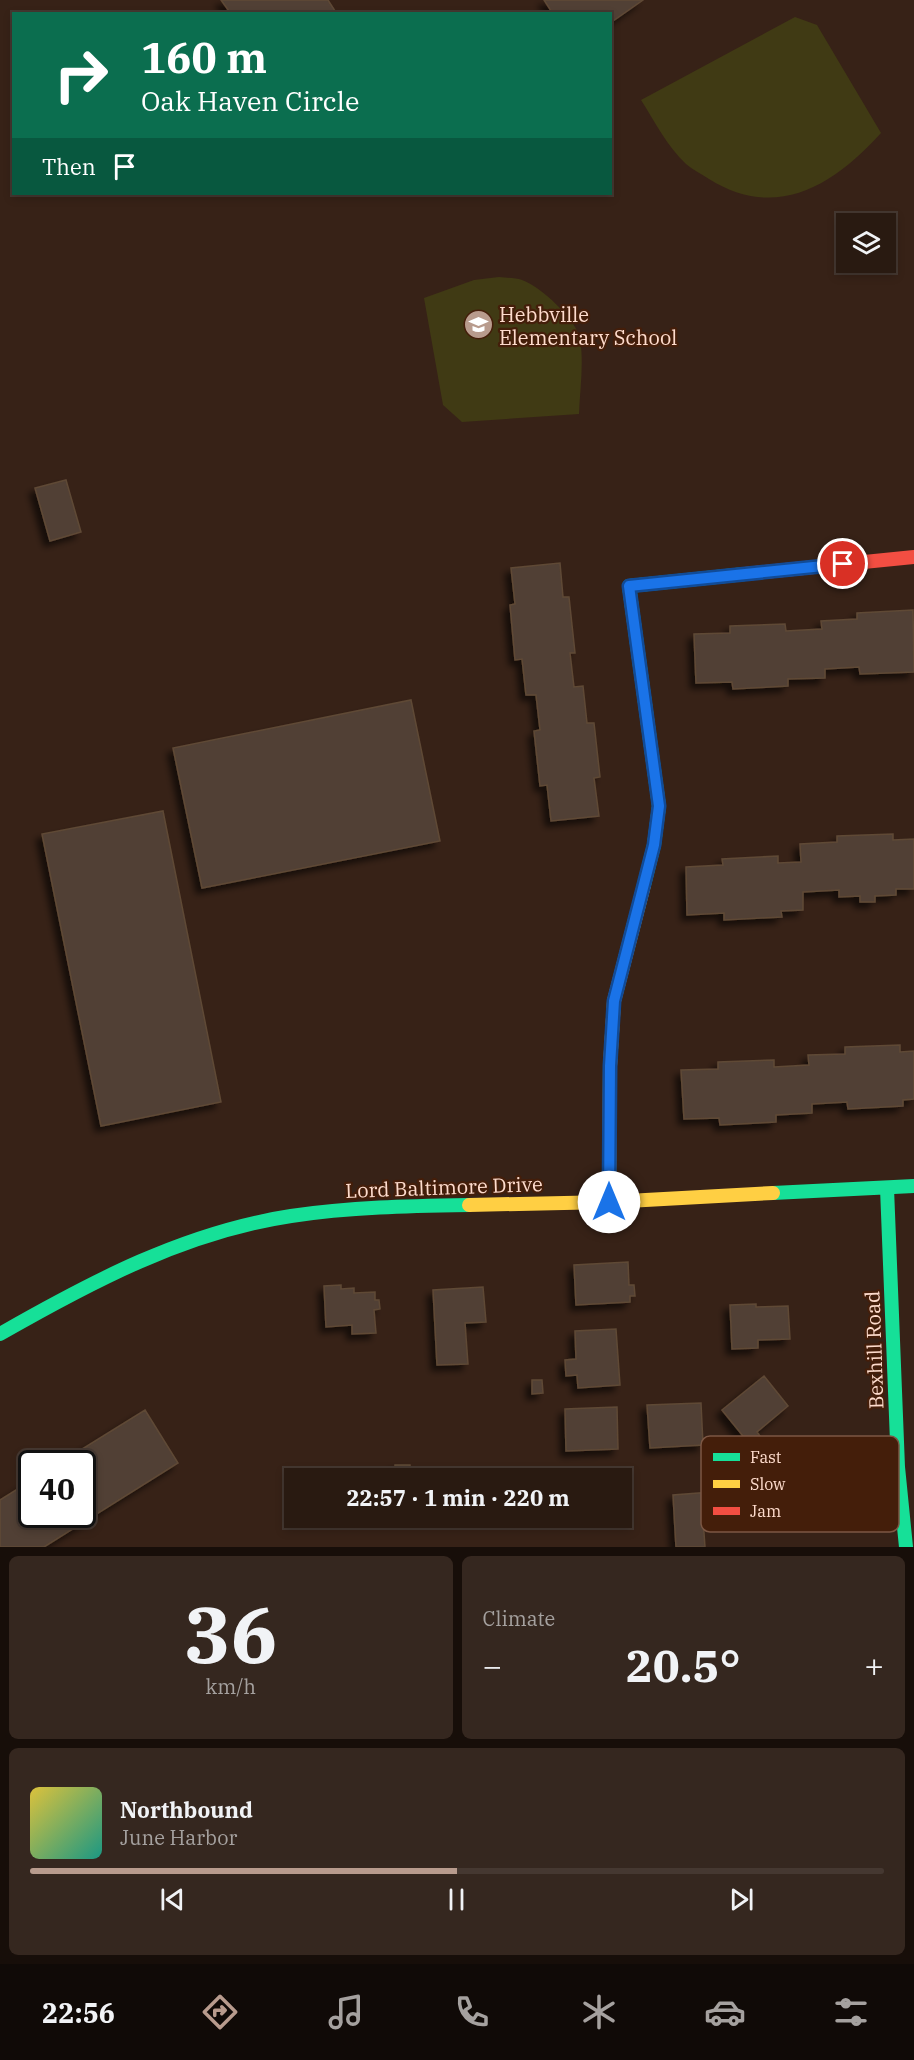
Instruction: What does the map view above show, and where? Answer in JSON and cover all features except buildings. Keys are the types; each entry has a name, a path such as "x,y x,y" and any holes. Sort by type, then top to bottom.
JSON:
{"street":[{"path":"609,1202 610,1066 614,1001 654,845 659,806 629,586 914,557"},
{"name":"Lord Baltimore Drive","path":"0,1334 79,1289 153,1255 221,1232 289,1216 364,1207 609,1202 914,1186"},
{"name":"Bexhill Road","path":"887,1188 897,1436"},
{"name":"Bexhill Road","path":"899,1477 906,1547"}],"shaded area":[{"path":"795,17 817,25 881,133 843,168 823,182 802,192 780,197 757,197 734,191 686,164 667,142 641,100"},
{"path":"514,278 530,283 557,305 577,331 582,357 579,414 462,422 443,405 424,298 474,280"}],"traffic: fast":[{"path":"644,885 654,845 659,806 629,586 745,574"},
{"path":"773,1193 914,1186"},
{"path":"887,1188 897,1436"},
{"path":"0,1334 104,1278 176,1247 214,1234 252,1224 313,1213 380,1207 469,1205"},
{"path":"899,1477 906,1547"}],"traffic: slow":[{"path":"609,1202 610,1066 614,1001 644,885"},
{"path":"469,1205 609,1202 773,1193"}],"traffic: jam":[{"path":"745,574 914,557"}],"place":[{"name":"Hebbville Elementary School","path":"478,325"}],"route":[{"path":"609,1202 610,1066 614,1001 622,961 654,845 659,806 629,586 843,564"}]}
